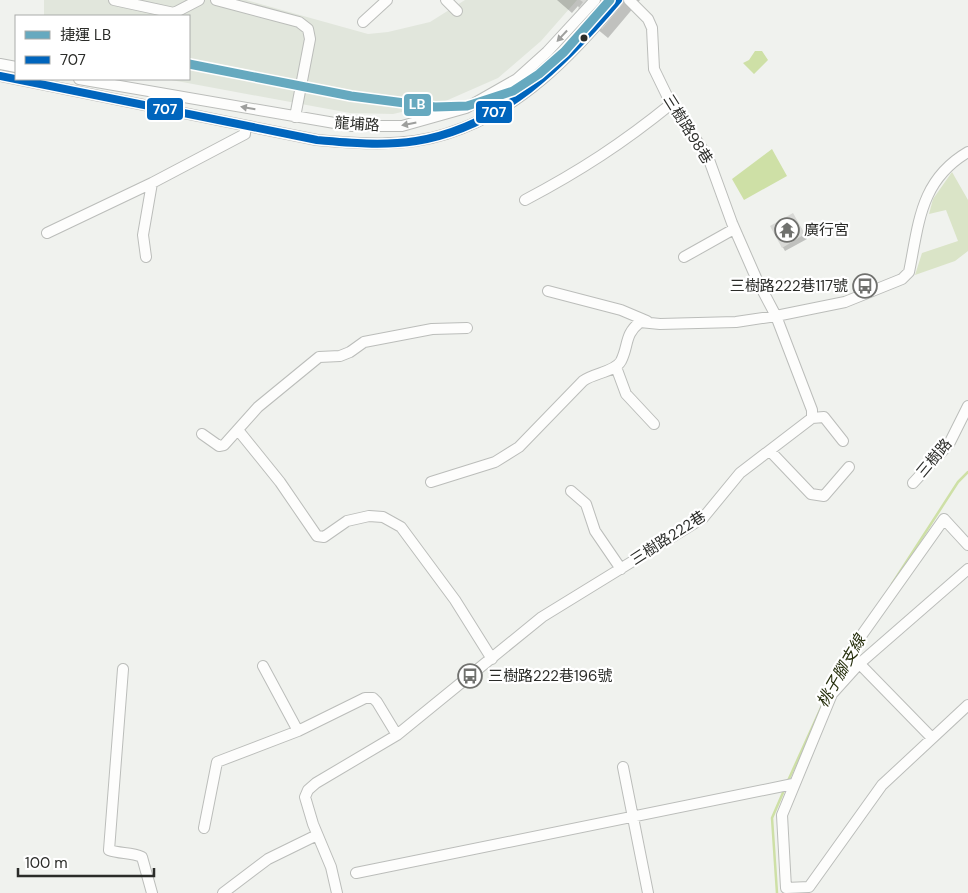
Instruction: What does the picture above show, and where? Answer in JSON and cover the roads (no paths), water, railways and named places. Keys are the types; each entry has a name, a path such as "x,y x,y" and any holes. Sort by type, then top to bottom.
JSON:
{"street":[{"path":"114,0 174,13 199,0"},
{"path":"216,0 299,22 308,28 310,39 295,116"},
{"path":"363,22 387,0"},
{"path":"446,0 457,11"},
{"name":"龍埔路","path":"86,80 352,126 402,126 466,108 517,79 546,52 594,0"},
{"name":"龍埔路","path":"21,80 245,127 317,140 360,144 408,142 453,132 496,113 530,90 585,40 618,0"},
{"name":"三樹路98巷","path":"629,0 648,19 652,28 654,69 671,104 708,157 734,229 776,316"},
{"path":"0,64 15,67"},
{"name":"龍埔路","path":"0,76 15,79"},
{"path":"525,200 602,156 629,138 671,104"},
{"path":"47,233 152,183 244,134 245,127"},
{"path":"548,291 622,310 660,324 736,322 845,302 902,279 909,272 925,197 948,166 968,152"},
{"path":"146,257 143,235 152,183"},
{"path":"684,257 734,229"},
{"path":"776,316 812,410 812,418 824,417 843,441"},
{"path":"431,482 495,462 519,447 590,375 616,367 621,361 629,334 640,322 648,321"},
{"path":"202,434 219,446 224,445 258,407 319,357 340,356 350,352 364,342 432,329 467,328"},
{"path":"616,367 626,394 654,424"},
{"name":"三樹路","path":"914,483 949,444 968,406"},
{"name":"三樹路222巷","path":"336,892 331,867 317,835 305,797 308,790 316,783 397,735 542,617 703,518 740,473 812,418"},
{"path":"238,430 280,482 317,536 324,537 347,521 369,516 383,517 401,527 454,600 492,659"},
{"path":"770,450 811,494 824,496 849,467"},
{"path":"570,491 586,504 595,532 621,569"},
{"path":"932,738 849,653 944,519 968,545"},
{"path":"968,569 859,664 832,694 793,784 782,815 786,888 809,887 882,785 968,705"},
{"path":"263,666 298,731"},
{"path":"123,669 109,850 142,857 152,893"},
{"path":"204,828 217,762 298,731 364,698 373,698 397,735"},
{"path":"623,767 648,893"},
{"path":"356,873 793,784"},
{"path":"223,893 268,859 317,835"}],"waterway":[{"name":"桃子腳支線","path":"892,584 958,482 968,472"},
{"name":"桃子腳支線","path":"831,688 848,658"},
{"name":"桃子腳支線","path":"787,783 825,699"},
{"name":"桃子腳支線","path":"777,893 772,818 785,788"}],"metro line":[{"name":"LB","path":"190,64 351,96 435,107 467,106 513,91 539,74 564,52 610,0"}],"place":[{"name":"廣行宮","path":"787,230"},
{"name":"三樹路222巷117號","path":"865,286"},
{"name":"三樹路222巷196號","path":"470,676"}]}
